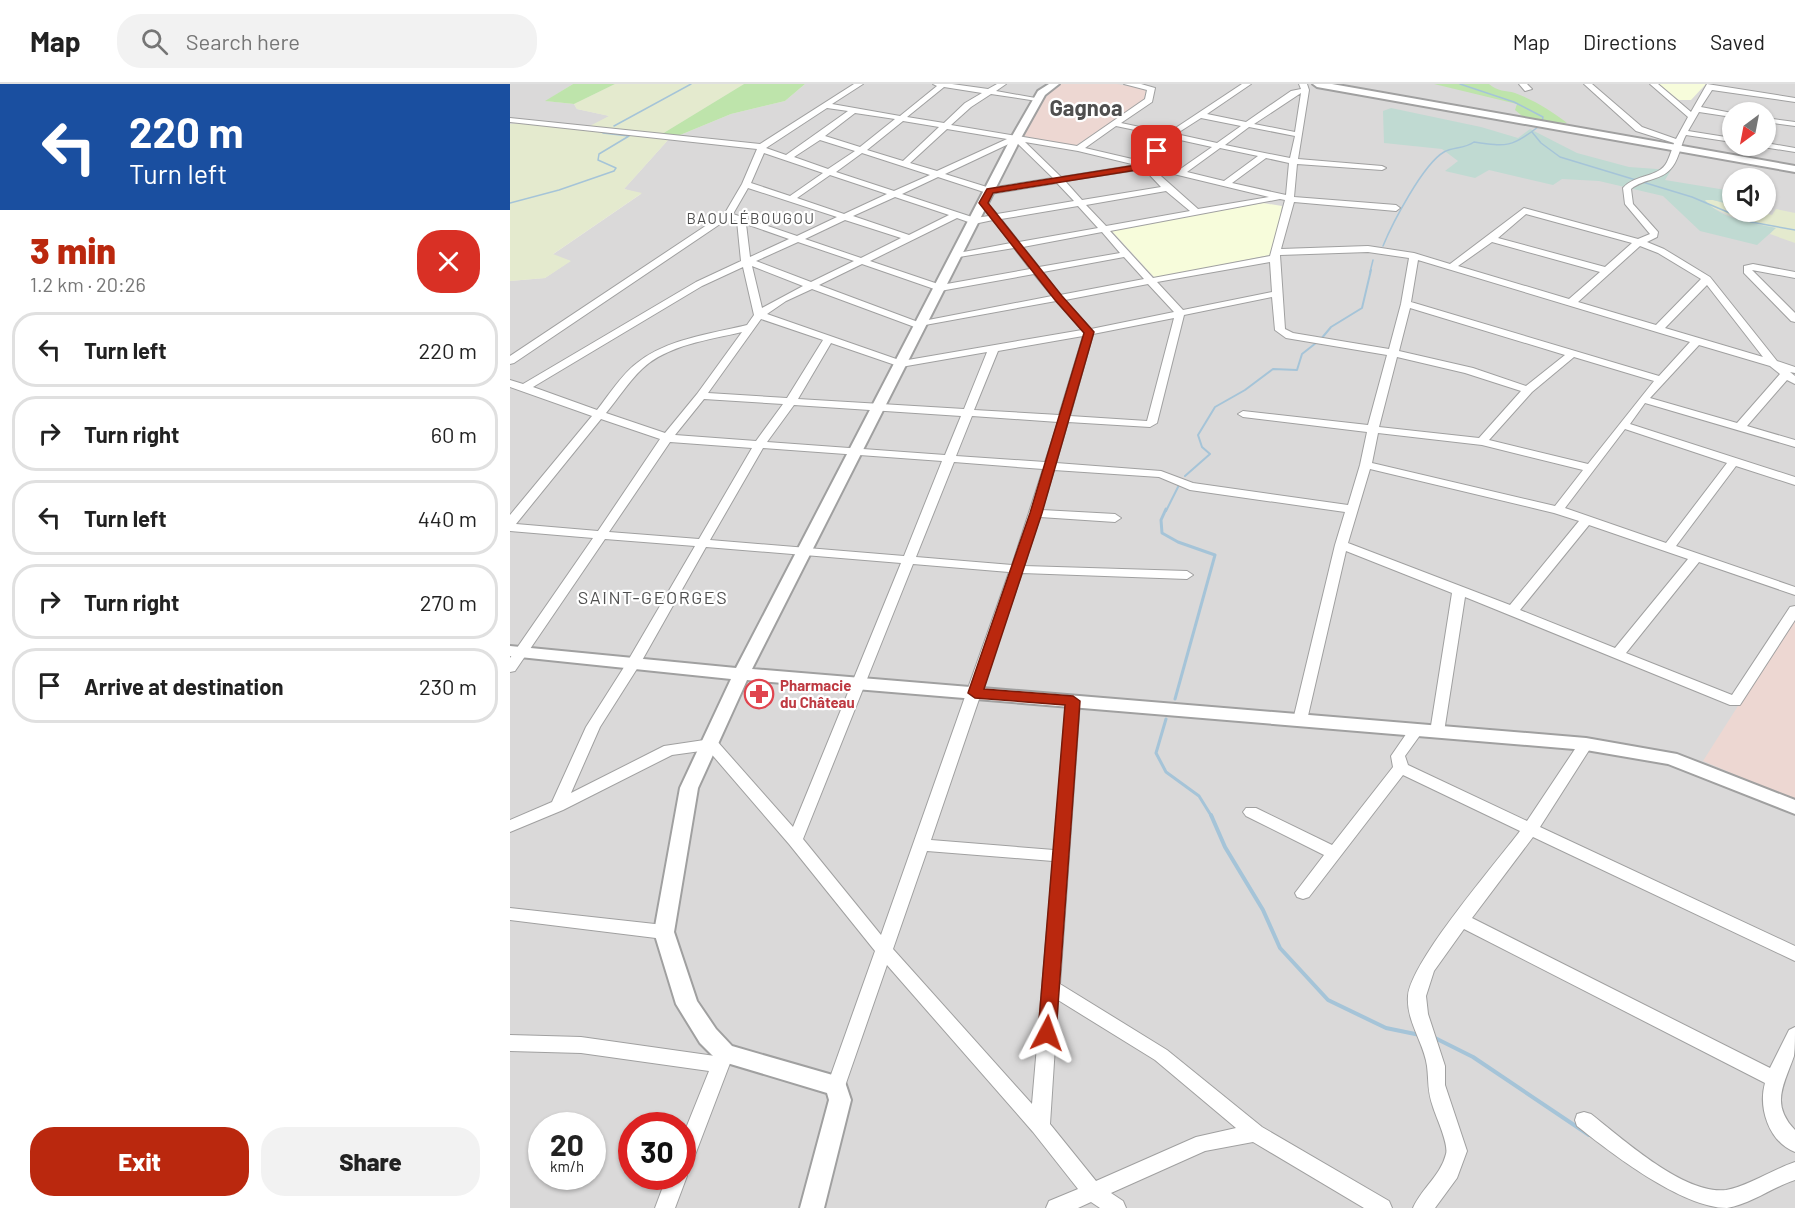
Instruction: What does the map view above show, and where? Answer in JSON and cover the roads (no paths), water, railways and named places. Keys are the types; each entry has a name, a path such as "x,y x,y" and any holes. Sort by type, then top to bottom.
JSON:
{"street":[{"path":"510,361 728,214 746,184 762,148 859,84"},
{"path":"792,198 860,151 940,84 1037,99"},
{"path":"904,164 968,105 1002,84"},
{"path":"722,1059 687,1004 664,932 689,788 741,674 1016,138 1041,93 1055,84"},
{"path":"1078,149 1149,100 1151,88 1128,84"},
{"path":"819,137 934,174 987,197 1059,180 1146,166 1168,136 1247,84"},
{"path":"1317,84 1677,145 1795,169"},
{"path":"1588,84 1639,129 1677,145"},
{"path":"1654,84 1695,113 1722,114"},
{"path":"1570,304 1639,242 1654,235 1654,232 1629,204 1626,188 1635,181 1658,175 1667,168 1683,132 1710,86 1779,94 1795,100"},
{"path":"1179,174 1304,87"},
{"path":"1304,87 1290,199 1276,255 1275,294 1280,330 1290,336 1393,352 1467,368 1528,390"},
{"path":"825,105 1078,149 1290,199 1396,208"},
{"path":"787,158 854,110"},
{"path":"1200,115 1299,135"},
{"path":"510,120 762,148 974,221 1168,188"},
{"path":"1776,121 1795,124"},
{"path":"1115,124 1216,147 1293,161 1382,168"},
{"path":"1683,132 1722,138"},
{"path":"526,387 699,284 799,239 844,215 1016,138"},
{"path":"1016,138 1059,180 1180,313"},
{"path":"1776,147 1795,150"},
{"path":"1225,184 1263,156"},
{"path":"1146,166 1196,212"},
{"path":"746,184 909,238"},
{"path":"987,197 995,218 1058,298 1089,332"},
{"path":"956,256 1280,197"},
{"path":"1451,267 1491,239 1524,211 1639,242 1661,251 1707,279 1774,364"},
{"path":"728,214 940,288 1127,255"},
{"path":"510,668 515,652 667,438 701,396 759,315 783,299 955,216"},
{"path":"741,219 746,261 759,315"},
{"path":"1491,239 1608,272"},
{"path":"746,261 921,325 1276,255 1368,249 1414,256 1774,364 1790,372 1795,381"},
{"path":"1300,720 1341,546 1366,465 1373,429 1406,304 1414,256"},
{"path":"1794,318 1747,271 1748,267 1753,267 1795,275"},
{"path":"1657,330 1707,279"},
{"path":"759,315 900,364 1089,332 1275,294"},
{"path":"1406,304 1660,380"},
{"path":"701,396 1144,425 1153,421 1180,313"},
{"path":"510,525 638,367 656,354 675,346 750,327"},
{"path":"812,1208 840,1100 836,1086 1036,513 1089,332"},
{"path":"558,806 593,727 633,664 760,443 791,401 829,338"},
{"path":"1558,510 1643,399 1697,341"},
{"path":"795,840 994,348"},
{"path":"1482,442 1528,390 1572,354"},
{"path":"1740,427 1790,372"},
{"path":"510,382 667,438 1051,464 1161,474 1190,486 1352,509"},
{"path":"1643,399 1795,444"},
{"path":"1244,414 1482,442 1591,468"},
{"path":"1623,425 1795,481"},
{"path":"1670,546 1734,461"},
{"path":"1366,465 1558,510 1670,546 1791,590 1795,576"},
{"path":"1036,513 1115,518"},
{"path":"1512,611 1587,519"},
{"path":"510,525 1015,570 1187,575"},
{"path":"1341,546 1512,611 1735,702 1795,610"},
{"path":"1618,654 1697,556"},
{"path":"1437,732 1459,591"},
{"path":"515,652 741,674 1586,744 1671,758 1795,807"},
{"path":"1040,1126 1073,701"},
{"path":"1401,768 1398,756 1416,730"},
{"path":"510,826 558,806 669,750 711,744"},
{"path":"711,744 795,840 884,950 1040,1126 1094,1192 1116,1208"},
{"path":"1423,1208 1450,1172 1457,1151 1436,1085 1436,1066 1419,1014 1417,996 1428,967 1531,828 1586,744"},
{"path":"1401,768 1795,954"},
{"path":"1303,893 1401,768"},
{"path":"1251,812 1335,854"},
{"path":"921,845 1060,856"},
{"path":"510,914 664,932"},
{"path":"1461,920 1774,1079"},
{"path":"1051,987 1161,1055 1255,1132 1382,1208"},
{"path":"1795,1035 1774,1079 1773,1112 1776,1122 1795,1143"},
{"path":"510,1043 581,1045 722,1059 836,1086"},
{"path":"696,1127 722,1059"},
{"path":"1584,1120 1658,1176 1680,1189 1702,1197 1724,1200 1795,1171"},
{"path":"1056,1208 1203,1143 1255,1132"},
{"path":"665,1208 672,1190"}],"waterway":[{"path":"614,126 691,84"},
{"path":"1460,84 1514,102 1543,117 1542,121"},
{"path":"1383,246 1418,181 1444,152 1474,142 1494,145 1509,144 1538,127"},
{"path":"1532,132 1541,143 1560,157 1692,197 1751,222 1795,230"},
{"path":"510,203 559,190 614,171 616,168 598,160 599,154 629,136 603,133"},
{"path":"1370,272 1373,260"},
{"path":"1185,476 1210,454 1202,447 1198,435 1215,407 1245,390 1273,369 1297,370 1302,354 1321,339 1331,327 1362,308 1371,270"},
{"path":"1166,511 1179,485"},
{"path":"1166,509 1161,520 1162,533 1178,542 1215,555 1175,699"},
{"path":"1166,719 1156,753 1166,772 1199,796 1212,816"},
{"path":"1212,816 1225,847 1263,910 1280,948 1328,1000 1386,1028 1420,1035"},
{"path":"1433,1037 1473,1057 1589,1135"}],"place":[{"name":"Pharmacie du Château","path":"759,694"}],"district":[{"name":"Gagnoa","path":"1086,107"},
{"name":"BAOULÉBOUGOU","path":"751,218"},
{"name":"SAINT-GEORGES","path":"653,597"}]}
